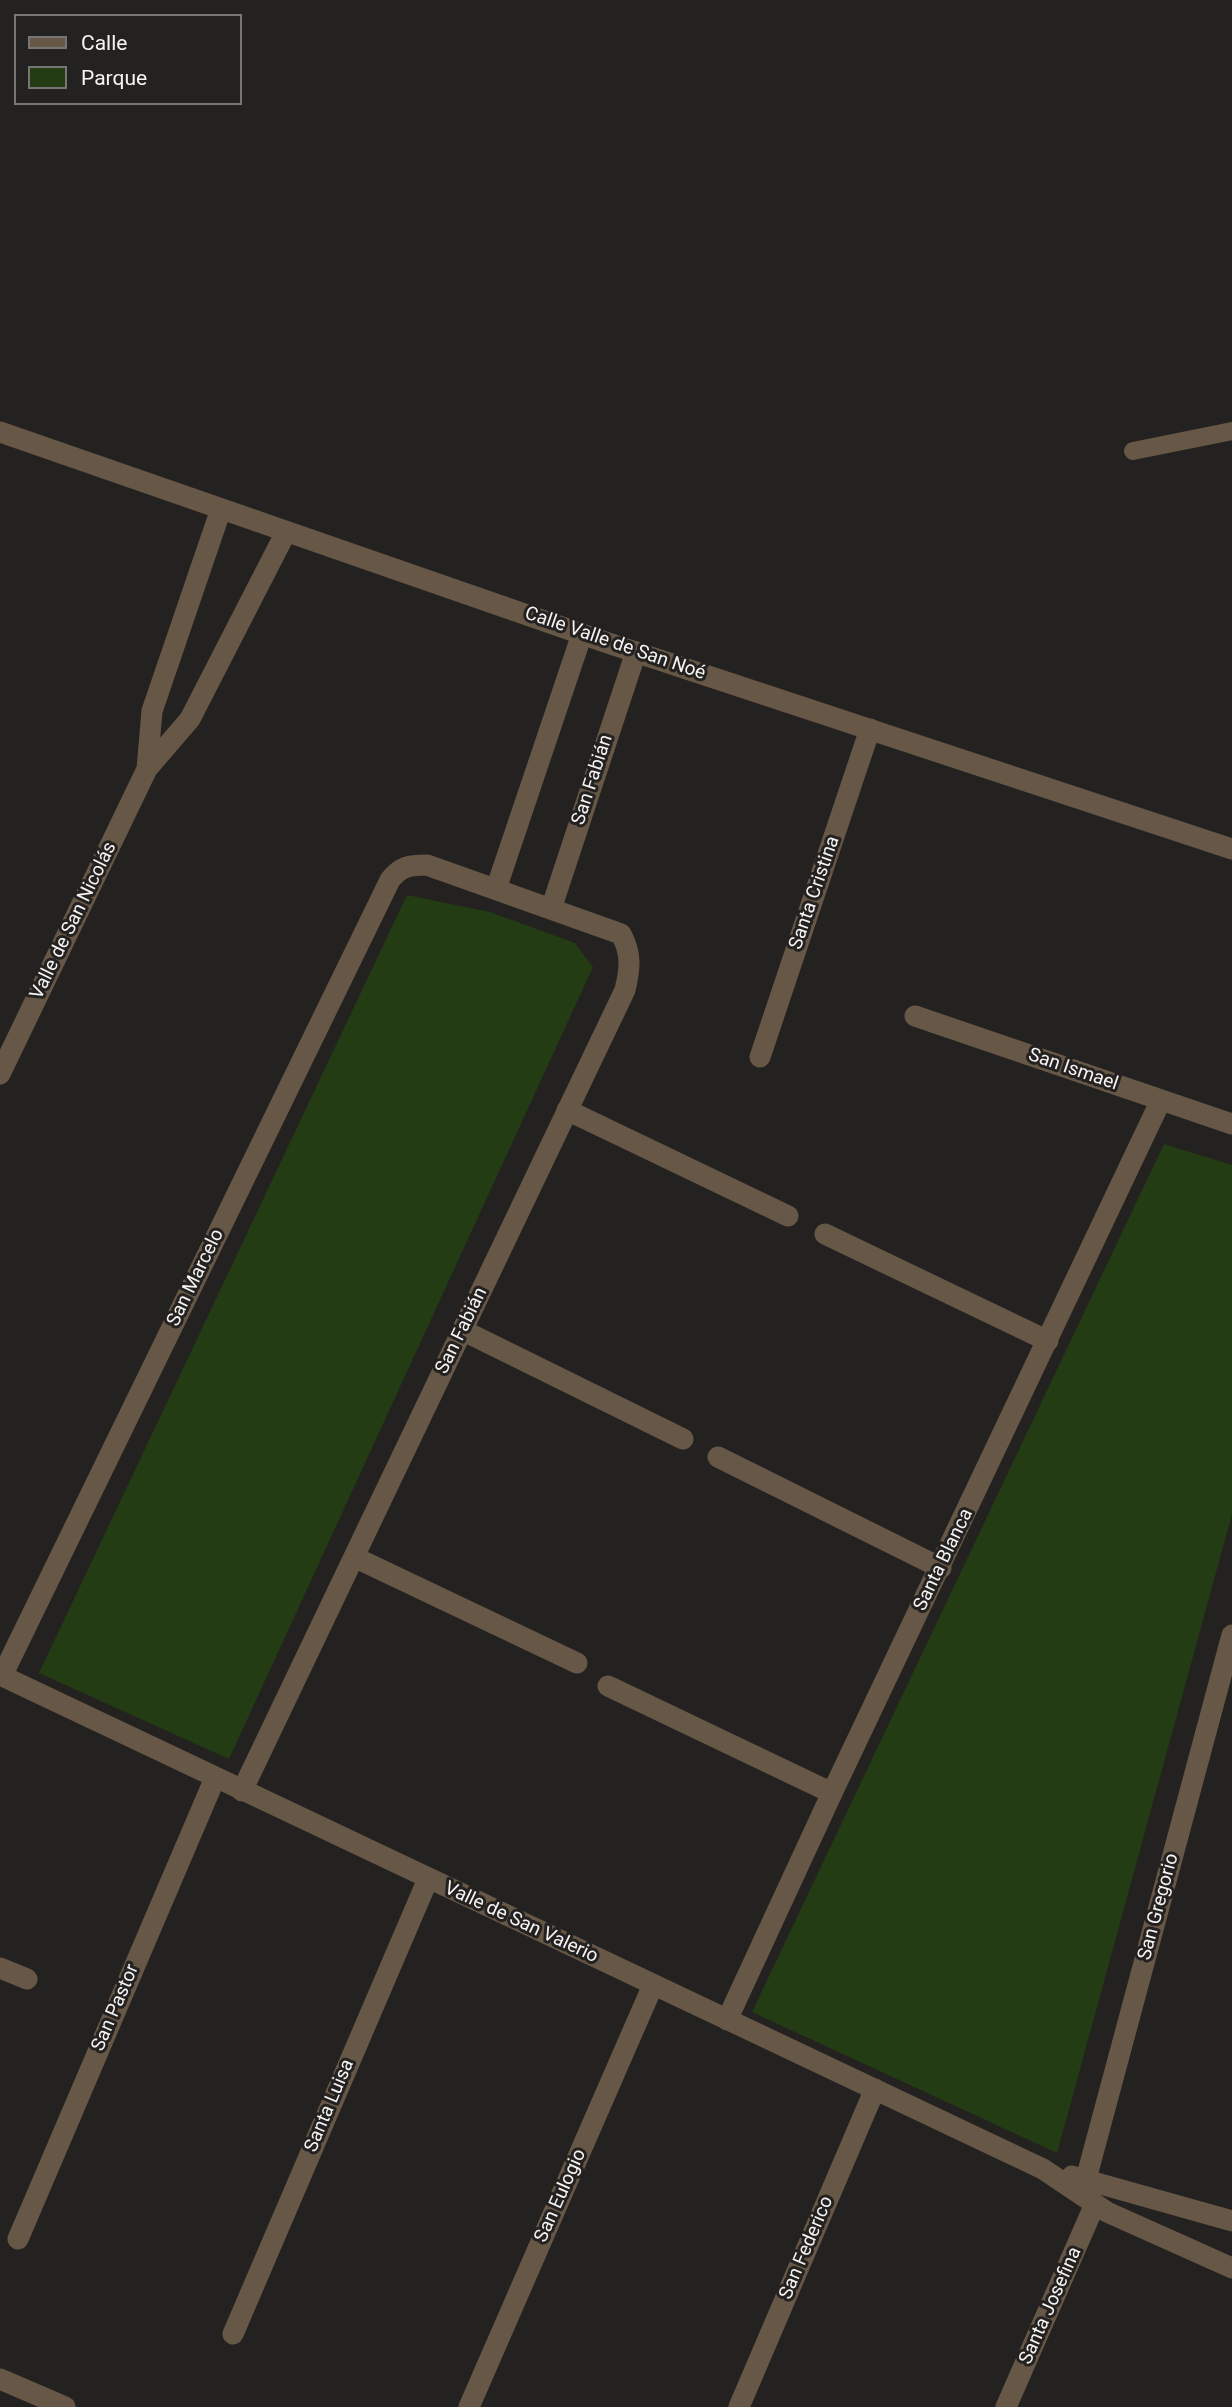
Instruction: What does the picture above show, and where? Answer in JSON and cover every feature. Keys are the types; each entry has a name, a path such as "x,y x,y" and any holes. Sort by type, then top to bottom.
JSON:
{"street":[{"name":"Calle Valle de San Noé","path":"0,432 582,634 1232,849"},
{"name":"Valle de San Nicolás","path":"147,769 152,711 221,509"},
{"name":"Valle de San Nicolás","path":"0,1074 147,769 190,719 286,532"},
{"path":"496,889 582,634"},
{"name":"San Fabián","path":"551,909 636,652"},
{"name":"Santa Cristina","path":"760,1057 870,729"},
{"name":"San Fabián","path":"242,1791 625,990 631,966 627,946 621,934 427,864 409,865 397,870 390,880"},
{"name":"San Marcelo","path":"1,1675 390,880"},
{"name":"San Ismael","path":"915,1016 1232,1124"},
{"name":"Santa Blanca","path":"727,2020 1161,1100"},
{"path":"567,1110 788,1216"},
{"path":"825,1234 1048,1341"},
{"path":"462,1330 683,1439"},
{"path":"718,1457 941,1568"},
{"path":"354,1557 577,1663"},
{"name":"San Gregorio","path":"1086,2179 1232,1635"},
{"name":"Valle de San Valerio","path":"1,1675 1043,2169 1107,2212 1232,2268"},
{"path":"608,1686 832,1793"},
{"name":"San Pastor","path":"18,2239 215,1778"},
{"name":"Santa Luisa","path":"233,2334 428,1879"},
{"path":"0,1968 27,1979"},
{"name":"San Eulogio","path":"469,2407 653,1985"},
{"name":"San Federico","path":"739,2407 875,2089"},
{"name":"Valle de San Valerio","path":"1043,2169 1232,2221"},
{"path":"1086,2179 1095,2204"},
{"name":"Santa Josefina","path":"1006,2407 1095,2204"},
{"path":"0,2379 32,2400 65,2407"}],"lane":[{"path":"1133,451 1232,431"}],"green space":[{"path":"407,895 490,912 575,943 593,967 229,1759 39,1673"},
{"path":"1164,1144 1232,1165 1232,1514 1057,2153 752,2012"}]}
